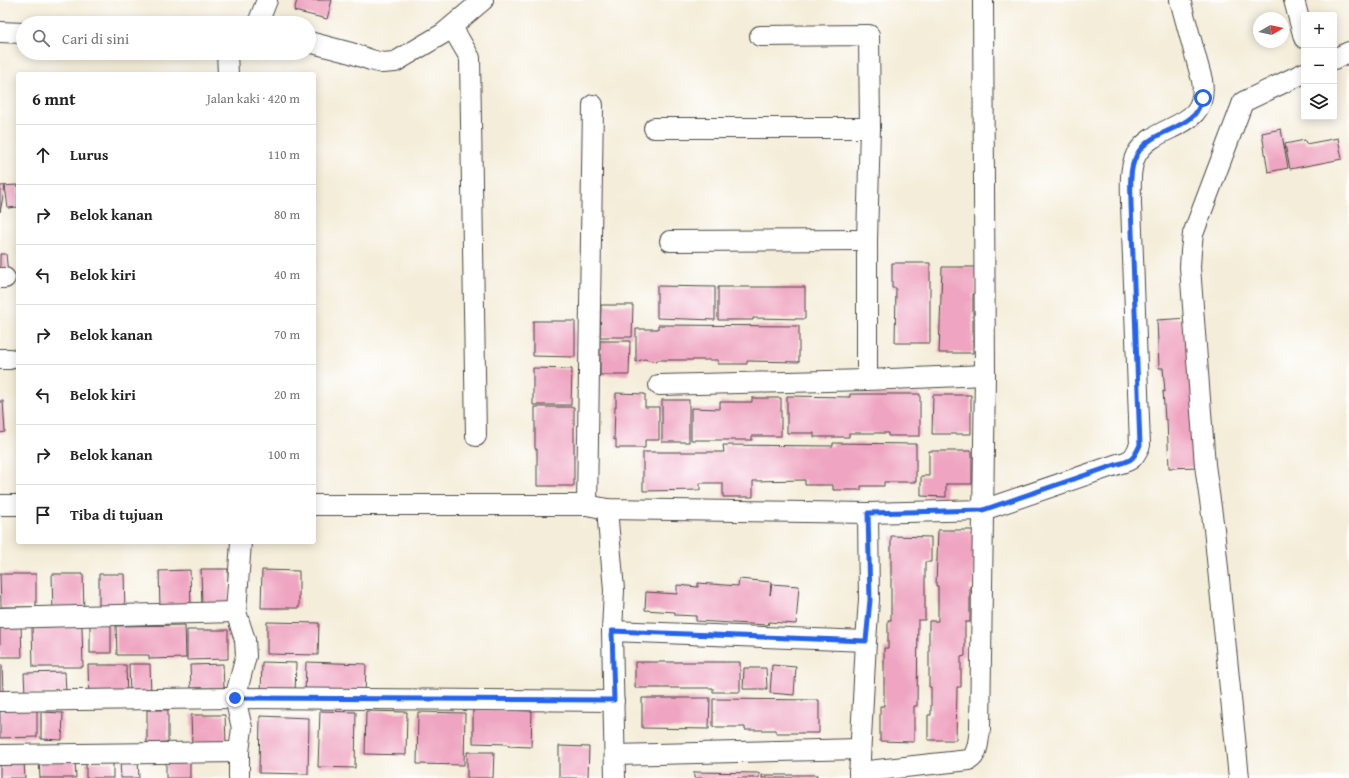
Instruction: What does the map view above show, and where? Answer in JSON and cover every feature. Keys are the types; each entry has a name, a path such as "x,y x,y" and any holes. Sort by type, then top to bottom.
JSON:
{"street":[{"path":"261,16 267,0"},
{"path":"316,44 371,60 395,62 432,41 452,27 483,0"},
{"path":"868,513 870,600 866,641 859,775 964,761 973,758 980,729 985,375 983,0"},
{"path":"316,505 587,505 607,509 868,513 983,510 1130,461 1140,445 1131,204 1132,171 1137,155 1144,145 1153,137 1193,116 1199,108 1203,98 1202,80 1180,0"},
{"path":"1294,0 1301,27"},
{"path":"452,27 470,58 476,436"},
{"path":"0,32 16,33"},
{"path":"760,36 869,35 870,128 867,240 867,380"},
{"path":"1337,58 1349,52"},
{"path":"227,60 228,72"},
{"path":"1239,778 1214,529 1205,465 1190,266 1191,251 1193,234 1243,102 1301,74"},
{"path":"587,505 593,105"},
{"path":"654,128 870,128"},
{"path":"670,242 867,240"},
{"path":"659,385 867,380 985,375"},
{"path":"0,505 16,505"},
{"path":"607,509 614,590 612,631 615,778"},
{"path":"239,778 239,752 242,728 235,698 246,656 246,640 236,612 241,544"},
{"path":"0,618 236,612"},
{"path":"612,631 866,641"},
{"path":"0,701 235,698 614,700"},
{"path":"615,755 860,749"},
{"path":"0,755 239,752"}],"building":[{"path":"297,0 332,0 327,19 294,11"},
{"path":"1281,129 1288,168 1268,172 1262,133"},
{"path":"1338,138 1342,159 1290,169 1285,144 1305,140 1306,144"},
{"path":"16,185 16,207 8,208 5,186 0,212 0,186"},
{"path":"0,254 6,254 8,274 0,273"},
{"path":"892,263 930,263 930,343 895,343 896,288 892,288"},
{"path":"942,267 976,267 976,294 973,294 973,353 939,353"},
{"path":"657,286 715,287 715,320 657,318"},
{"path":"718,287 805,287 805,319 753,318 753,320 718,320"},
{"path":"601,305 633,305 632,337 600,337"},
{"path":"1189,318 1198,467 1169,468 1167,420 1165,420 1163,391 1165,392 1163,368 1159,368 1157,320"},
{"path":"533,321 575,321 575,357 533,356"},
{"path":"658,325 799,326 799,362 747,361 747,364 718,364 718,360 657,360 657,362 644,359 636,362 636,329 658,329"},
{"path":"600,341 630,341 629,375 600,375"},
{"path":"533,368 572,369 571,405 533,405"},
{"path":"616,393 645,394 645,407 659,407 659,440 645,440 645,448 616,448 616,439 614,440"},
{"path":"850,394 920,394 920,436 888,436 888,433 849,433 849,437 814,437 814,433 787,433 787,396 850,397"},
{"path":"933,395 971,395 971,434 932,434"},
{"path":"752,398 781,398 781,436 752,436 752,440 691,440 691,408 720,409 720,402 752,402"},
{"path":"662,400 689,400 689,442 662,442"},
{"path":"0,401 3,401 5,432 0,433"},
{"path":"535,407 574,407 574,486 537,486"},
{"path":"833,443 916,444 916,482 884,482 884,486 861,486 861,490 833,490 833,485 805,485 805,480 753,481 753,497 723,497 723,483 700,483 700,490 643,491 643,452 724,452 723,445 833,446"},
{"path":"929,451 972,451 972,484 946,484 946,497 921,496 921,476 929,476"},
{"path":"938,530 974,530 974,586 970,586 970,622 965,622 965,656 961,657 961,687 957,687 956,740 928,740 928,715 931,715 931,687 929,687 929,621 938,621 938,586 936,586"},
{"path":"891,536 931,537 931,562 925,562 925,620 918,620 917,706 914,706 914,742 880,741 880,706 884,706 884,648 888,648 888,620 891,620"},
{"path":"201,569 228,569 229,607 202,608"},
{"path":"190,570 191,608 160,608 159,571"},
{"path":"262,570 299,571 299,608 261,608"},
{"path":"0,574 36,574 36,607 1,607"},
{"path":"52,574 83,574 84,613 53,614"},
{"path":"99,574 124,574 125,609 99,609"},
{"path":"739,579 771,582 770,595 772,584 799,586 796,624 769,622 768,625 696,621 696,616 675,615 675,612 645,610 646,592 677,594 677,585 698,587 698,583 738,586"},
{"path":"267,622 319,623 318,655 267,654"},
{"path":"90,624 111,624 111,653 90,653"},
{"path":"185,625 186,658 149,659 149,655 117,655 116,626"},
{"path":"21,626 22,657 0,657 0,627"},
{"path":"82,626 83,667 33,667 32,627"},
{"path":"187,630 228,630 228,659 187,660"},
{"path":"262,662 296,663 295,695 261,694"},
{"path":"306,662 366,664 365,697 305,696"},
{"path":"635,662 740,662 740,692 713,692 713,688 635,688"},
{"path":"129,664 150,664 151,696 130,696"},
{"path":"223,664 224,688 191,688 190,665"},
{"path":"0,665 2,665 3,693 0,693"},
{"path":"88,665 126,665 127,699 89,699"},
{"path":"772,665 796,667 794,695 770,693"},
{"path":"744,668 766,668 767,689 743,689"},
{"path":"65,672 66,693 25,694 24,673"},
{"path":"642,698 710,698 709,729 642,728"},
{"path":"713,699 819,700 819,733 776,733 776,730 745,730 745,727 713,727"},
{"path":"473,709 532,711 531,747 508,746 508,744 473,743"},
{"path":"0,710 37,710 37,737 0,738"},
{"path":"147,710 168,710 168,742 147,743"},
{"path":"320,711 356,712 355,768 318,767"},
{"path":"366,711 407,712 406,755 365,754"},
{"path":"41,712 63,713 62,740 41,739"},
{"path":"418,712 465,713 464,765 417,764"},
{"path":"191,715 225,715 226,744 192,744"},
{"path":"260,716 309,718 308,774 259,773"},
{"path":"559,746 589,747 588,778 559,778"},
{"path":"467,752 494,752 493,778 467,778"},
{"path":"39,760 75,760 76,778 40,778"},
{"path":"120,760 138,760 139,778 121,778"},
{"path":"166,761 190,761 190,778 166,778"},
{"path":"0,762 24,762 25,778 0,778"},
{"path":"86,762 113,762 113,778 86,778"},
{"path":"694,772 759,773 759,778 694,778"},
{"path":"762,775 817,775 817,778 762,778"}],"route":[{"path":"235,698 614,700 612,631 866,641 870,600 868,513 983,510 1130,461 1135,455 1140,445 1131,204 1132,171 1137,155 1144,145 1153,137 1193,116 1199,108 1203,98"}]}
